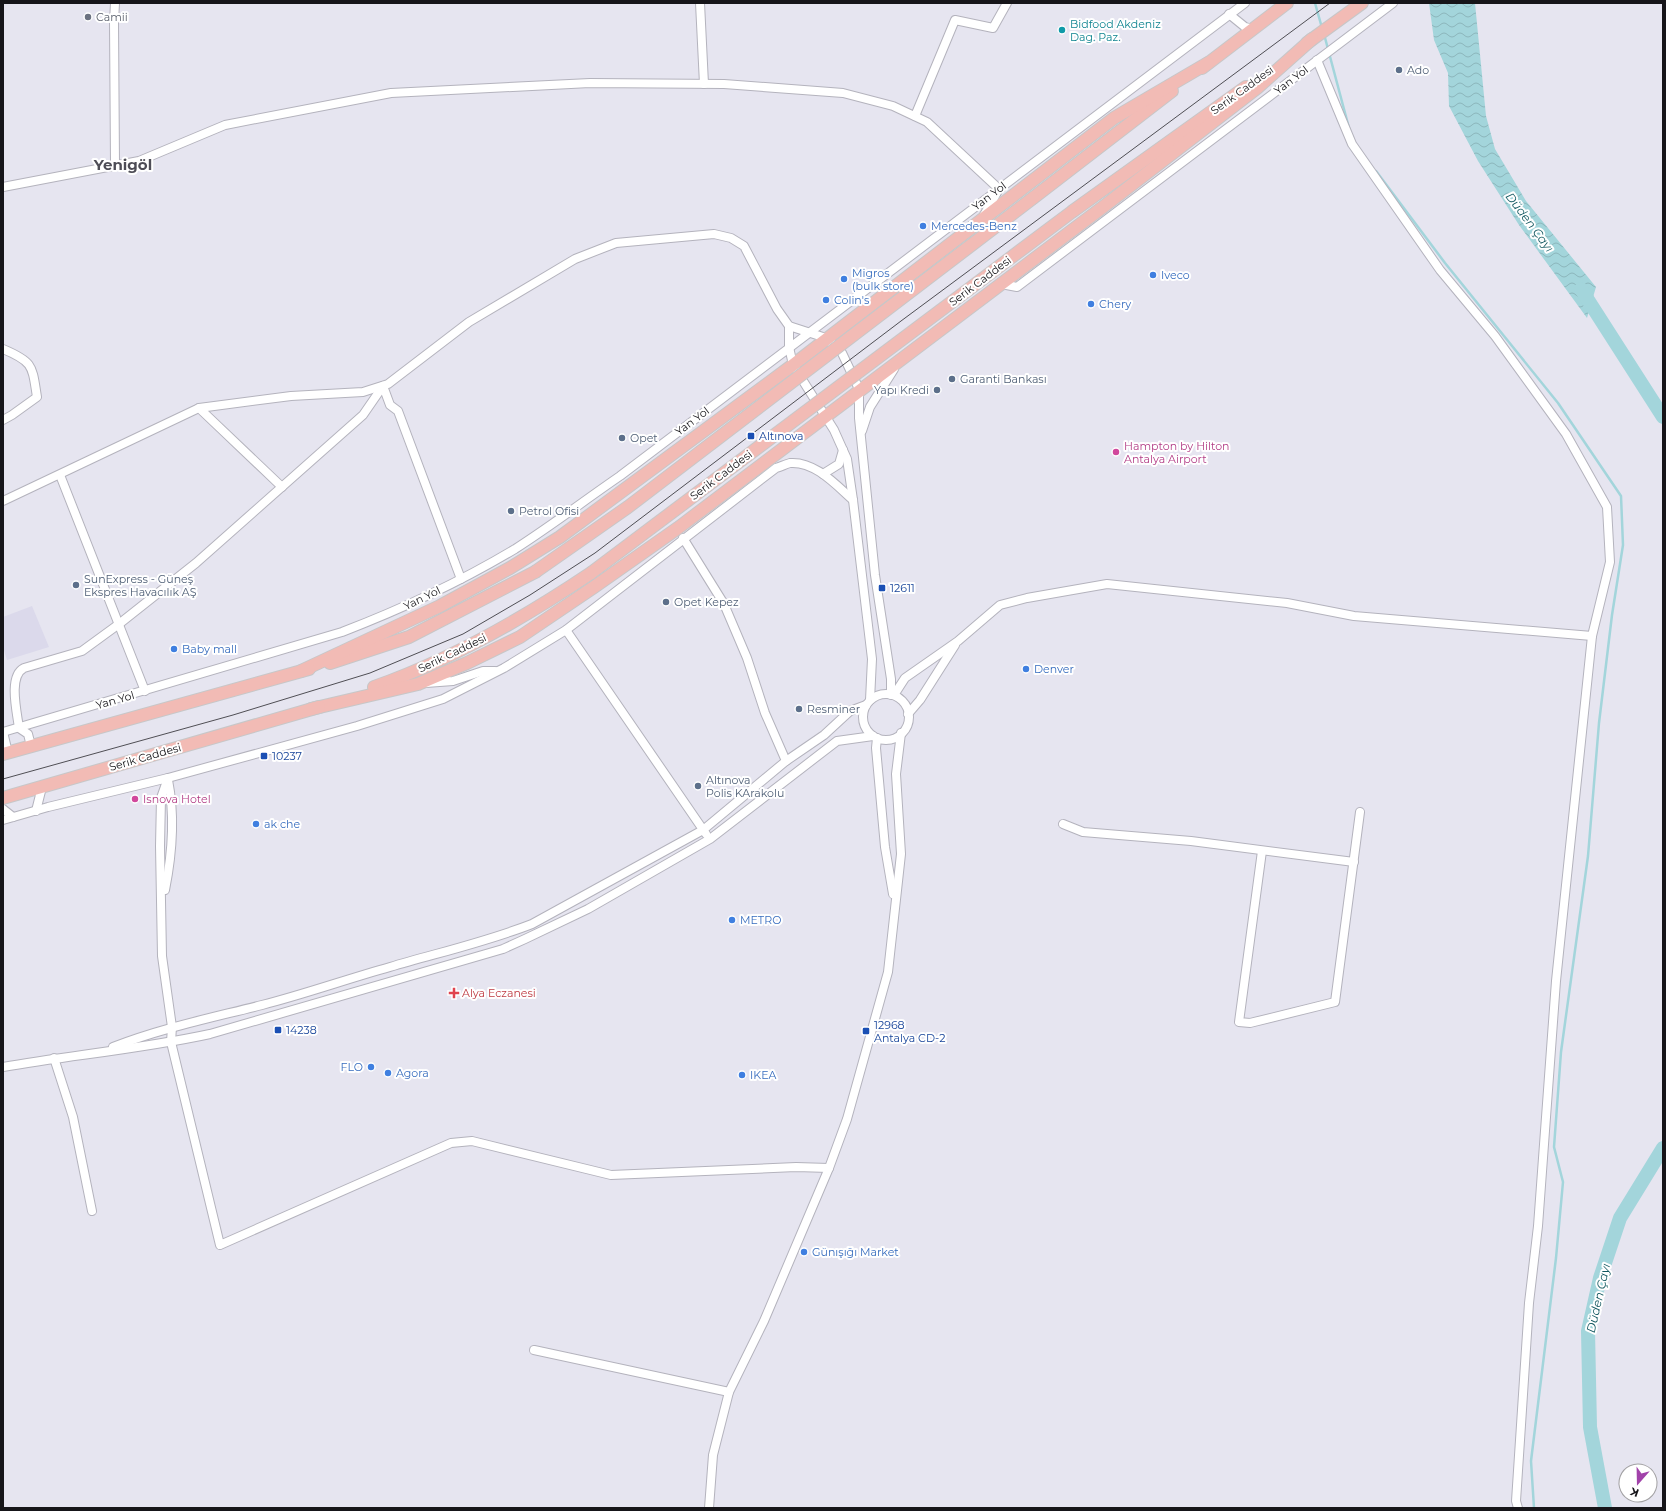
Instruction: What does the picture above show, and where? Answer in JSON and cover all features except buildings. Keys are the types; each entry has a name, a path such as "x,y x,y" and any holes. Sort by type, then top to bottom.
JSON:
{"highway":[{"path":"6,754 355,656 409,637 535,572 634,502 1034,198 1287,3"},
{"name":"Serik Caddesi","path":"3,798 311,709 388,683 442,659 542,606 591,573 1073,211 1362,3"},
{"path":"311,709 418,684 467,663 520,636 594,587 700,511 859,389 1103,207 1257,88 1312,39"},
{"path":"301,671 440,606 510,568 560,537 793,365 826,338 1114,118 1208,63"}],"street":[{"path":"115,3 115,165"},
{"path":"700,3 704,84"},
{"path":"915,116 955,20 993,28 1006,3"},
{"name":"Yan Yol","path":"3,732 342,632 394,612 461,579 515,548 620,476 1244,3"},
{"name":"Yan Yol","path":"1001,284 1016,288 1393,3"},
{"path":"1229,14 1239,23 1253,29"},
{"path":"1317,60 1352,144 1440,270 1495,336 1566,434 1607,507 1610,562 1592,636 1556,980 1538,1226 1529,1303 1516,1501 1518,1508"},
{"path":"1275,73 1284,85"},
{"path":"3,187 139,161 225,125 390,93 590,83 704,84 843,93 893,106 915,116 927,122 999,189 983,218"},
{"path":"1257,88 1266,99"},
{"path":"1046,153 1071,151"},
{"path":"3,502 199,408 291,396 362,392 384,386 403,374 469,322 575,259 616,243 714,234 731,238 744,246 777,309 789,326 793,365 834,430 846,459 853,500 872,659 868,702 864,711 864,725 875,737 885,847 894,903"},
{"path":"789,326 826,338 842,353 859,389 861,436 875,575 891,679 892,695"},
{"path":"3,349 19,356 33,368 37,397 12,416 3,420"},
{"path":"861,436 870,406 902,357"},
{"path":"31,746 28,734 19,728 15,680 19,671 24,668 82,651 119,624 196,563 363,415 384,386"},
{"path":"384,386 390,405 398,411 461,579"},
{"path":"199,408 282,487"},
{"path":"824,474 839,464 843,450"},
{"path":"3,820 36,810 168,778 364,724 436,701 504,668 566,630 683,538 776,468 789,463 802,464 824,474 853,500"},
{"path":"60,475 145,691"},
{"path":"683,538 700,511"},
{"path":"683,538 724,604 746,658 765,714 786,762"},
{"path":"892,695 905,678 958,641 1000,605 1027,598 1107,584 1287,603 1354,616 1592,636"},
{"path":"566,630 710,839"},
{"path":"908,714 920,700 958,641"},
{"path":"418,684 453,682 483,670 496,671"},
{"path":"3,1067 54,1058 99,1052 171,1042 210,1034 503,949 588,909 710,839 837,741 875,737 885,739 894,738 901,733 907,724 908,714 904,703 892,695 880,695 850,711 824,735 786,762 703,830 532,924 507,934 388,967 300,995 143,1035 99,1052"},
{"path":"3,732 6,754"},
{"path":"709,1508 713,1455 729,1392 764,1321 829,1168 847,1118 888,972 894,903 901,854 896,774 901,733"},
{"path":"168,778 161,798 160,846 162,956 172,1027 171,1042 220,1245 451,1143 472,1141 611,1175 796,1167 829,1168"},
{"path":"36,810 42,787"},
{"path":"3,809 12,817"},
{"path":"1262,851 1239,1022 1250,1022 1336,1002 1360,812"},
{"path":"1062,824 1082,832 1191,841 1354,862"},
{"path":"54,1058 73,1117 92,1211"},
{"path":"534,1350 729,1392"}],"shaded area":[{"path":"32,606 49,647 7,660 3,647 3,617"}],"water":[{"path":"1429,3 1475,3 1486,116 1495,149 1526,201 1596,287 1587,318 1519,225 1478,161 1449,106 1448,73 1434,40"}],"waterway":[{"path":"1315,3 1322,28"},
{"path":"1324,34 1349,128"},
{"path":"1376,171 1445,263 1558,403 1621,496 1623,545 1612,615 1599,723 1588,856 1561,1052 1554,1147 1563,1182 1556,1258 1531,1461 1534,1508"},
{"name":"Düden Çayı","path":"1581,289 1663,417"},
{"name":"Düden Çayı","path":"1605,1508 1590,1427 1588,1331 1600,1278 1620,1218 1663,1148"}],"tram line":[{"path":"3,779 233,715 370,673 463,634 530,595 595,553 901,321 1330,3"}],"place":[{"name":"Camii","path":"88,17"},
{"name":"Bidfood Akdeniz Dag. Paz.","path":"1062,30"},
{"name":"Ado","path":"1399,70"},
{"name":"Mercedes-Benz","path":"923,226"},
{"name":"Iveco","path":"1153,275"},
{"name":"Migros (bulk store)","path":"844,279"},
{"name":"Colin's","path":"826,300"},
{"name":"Chery","path":"1091,304"},
{"name":"Garanti Bankası","path":"952,379"},
{"name":"Yapı Kredi","path":"937,390"},
{"name":"Altınova","path":"751,436"},
{"name":"Opet","path":"622,438"},
{"name":"Hampton by Hilton Antalya Airport","path":"1116,452"},
{"name":"Petrol Ofisi","path":"511,511"},
{"name":"SunExpress - Güneş Ekspres Havacılık AŞ","path":"76,585"},
{"name":"12611","path":"882,588"},
{"name":"Opet Kepez","path":"666,602"},
{"name":"Baby mall","path":"174,649"},
{"name":"Denver","path":"1026,669"},
{"name":"Resminer","path":"799,709"},
{"name":"10237","path":"264,756"},
{"name":"Altınova Polis KArakolu","path":"698,786"},
{"name":"Isnova Hotel","path":"135,799"},
{"name":"ak che","path":"256,824"},
{"name":"METRO","path":"732,920"},
{"name":"Alya Eczanesi","path":"454,993"},
{"name":"14238","path":"278,1030"},
{"name":"12968 Antalya CD-2","path":"866,1031"},
{"name":"FLO","path":"371,1067"},
{"name":"Agora","path":"388,1073"},
{"name":"IKEA","path":"742,1075"},
{"name":"Günışığı Market","path":"804,1252"}],"district":[{"name":"Yenigöl","path":"123,164"}]}
